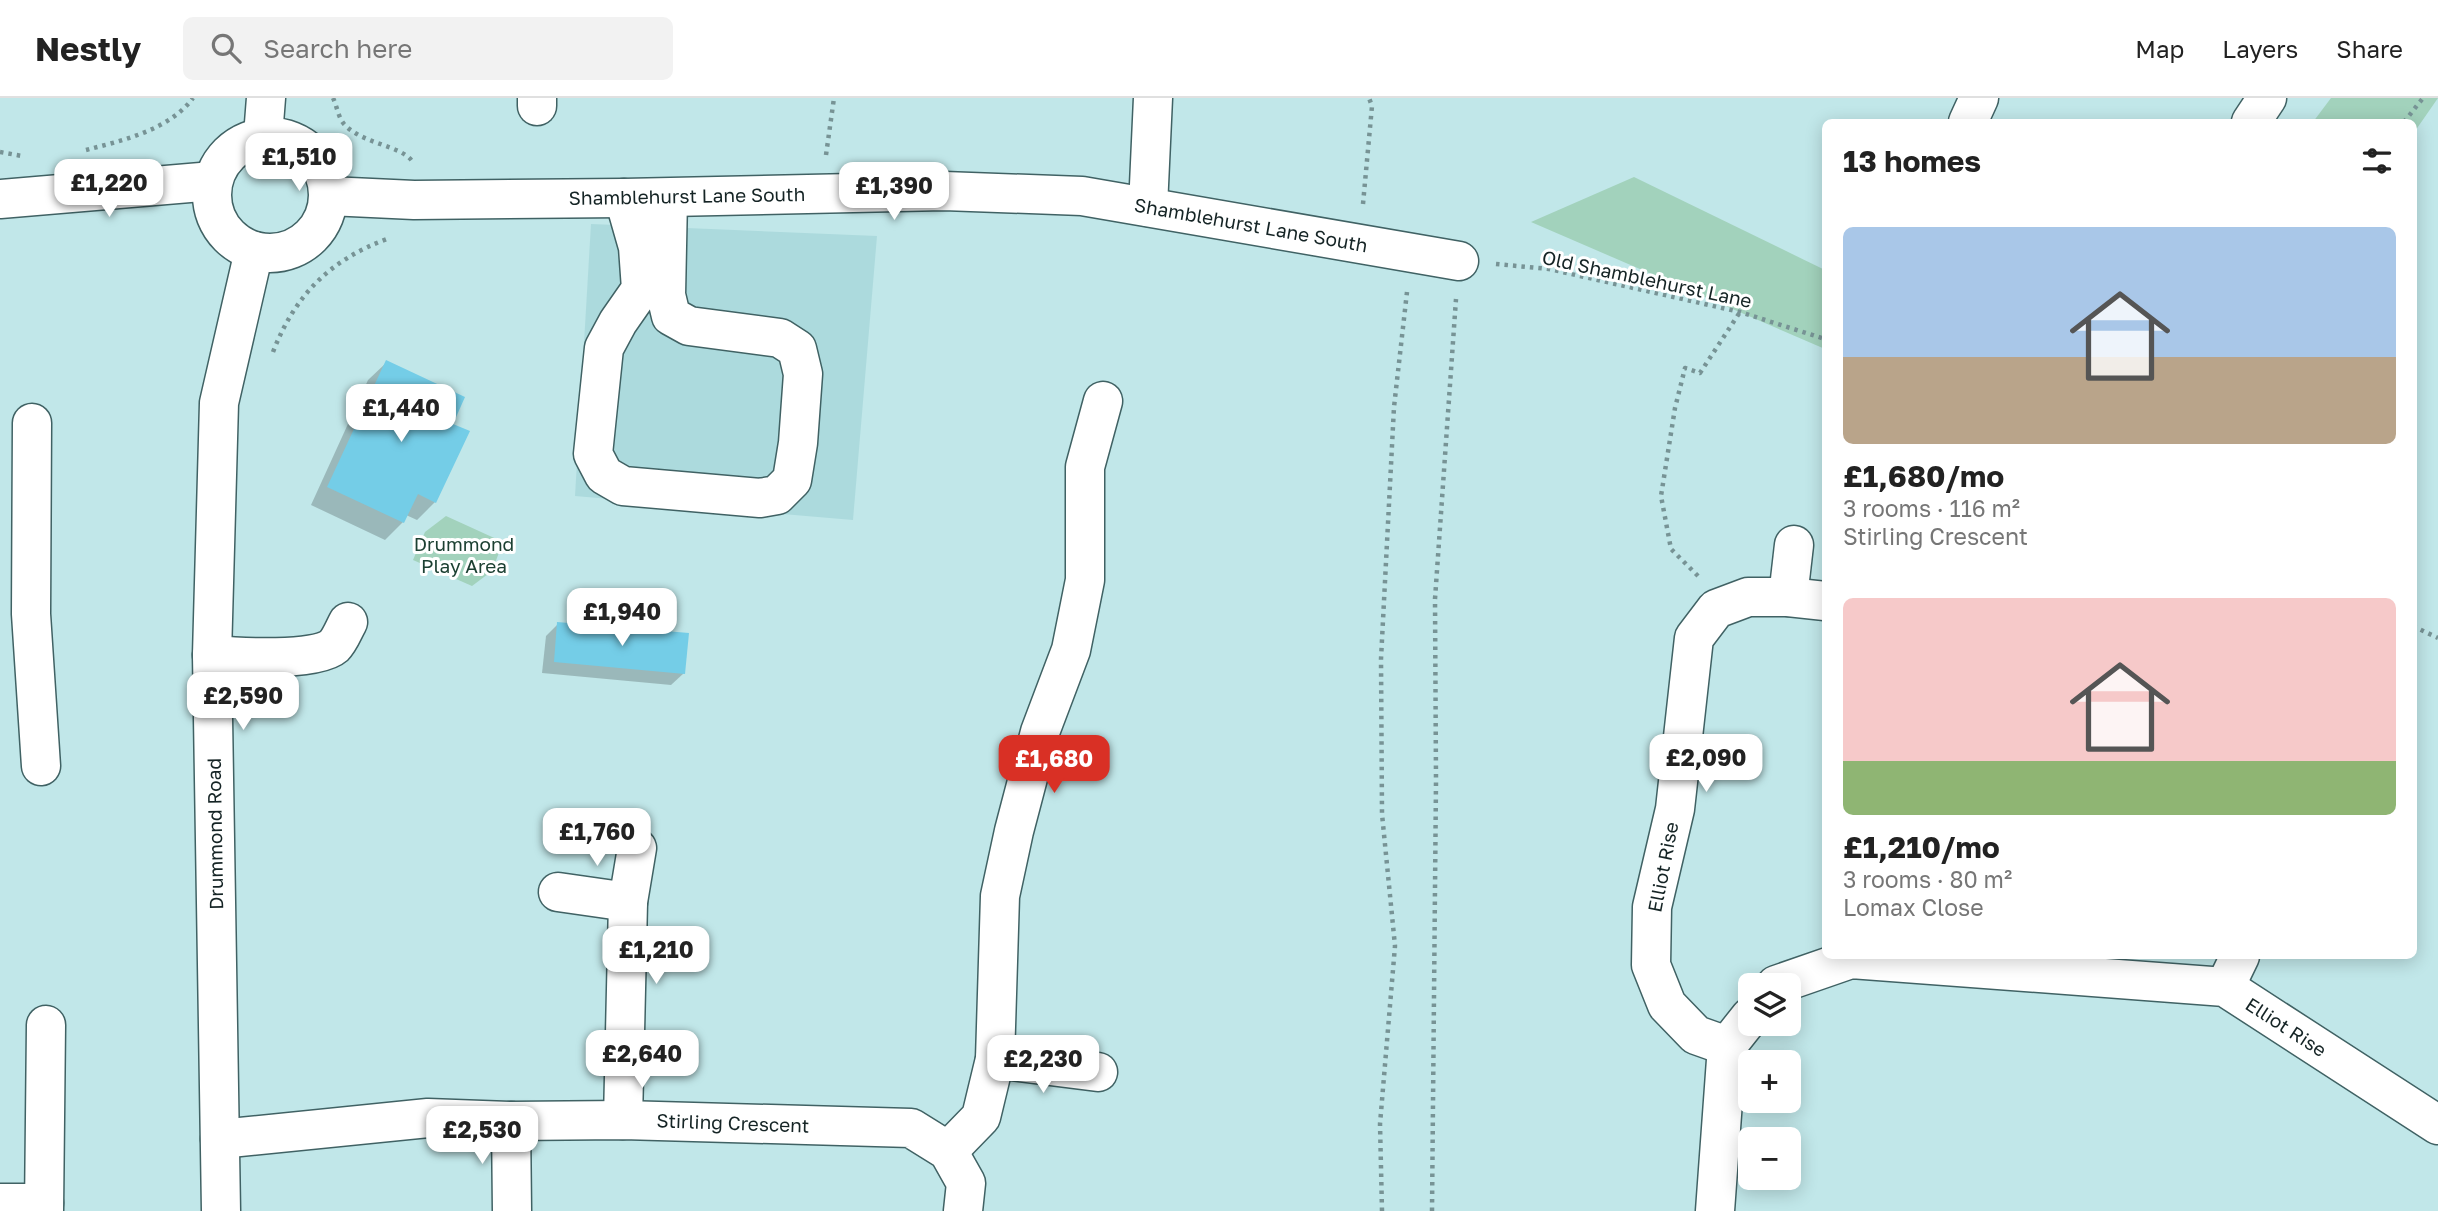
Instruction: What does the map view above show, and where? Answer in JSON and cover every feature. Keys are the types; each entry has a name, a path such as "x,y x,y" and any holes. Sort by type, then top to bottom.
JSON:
{"street":[{"path":"263,136 266,98"},
{"path":"1149,207 1153,98"},
{"path":"1969,119 1979,98"},
{"path":"2253,119 2267,98"},
{"path":"263,136 296,142 310,151 321,164 327,179 329,196 326,213 318,230 306,242 290,251 272,254 254,251 237,244 225,232 216,216 212,198 213,181 220,164 231,151 246,141 263,136"},
{"path":"0,199 213,181"},
{"name":"Shamblehurst Lane South","path":"329,196 414,200 668,198 944,191 1082,196 1459,261"},
{"path":"624,198 638,247 641,289 604,348 593,454 604,475 623,486 760,498 777,495 792,480 798,443 803,374 797,349 780,338 689,326 671,316 666,295 668,198"},
{"name":"Drummond Road","path":"221,1211 212,655 219,402 254,251"},
{"path":"948,1152 981,1117 995,1059 999,896 1040,732 1071,650 1085,580 1085,467 1103,401"},
{"path":"32,424 15,614 41,766"},
{"path":"1788,597 1794,545"},
{"name":"Elliot Rise","path":"1715,1211 1738,1031 1696,1035 1667,1005 1651,965 1653,907 1675,809 1694,638 1716,609 1748,597 1822,601"},
{"path":"212,655 250,658 322,653 336,645 348,622"},
{"path":"623,1120 628,902 637,848"},
{"path":"558,892 628,902"},
{"name":"Elliot Rise","path":"1801,976 1851,959 2233,971 2347,1067 2438,1125"},
{"path":"0,1203 44,1207 46,1025"},
{"path":"995,1059 1098,1072"},
{"name":"Stirling Crescent","path":"220,1139 428,1118 911,1128 948,1152 966,1183 963,1211"},
{"path":"511,1121 512,1211"}],"path":[{"path":"74,152 130,138 169,121 185,109 193,98"},
{"path":"333,98 342,122 359,136 411,158 414,200"},
{"path":"834,98 825,160 834,194"},
{"path":"1358,243 1372,106 1368,98"},
{"path":"2406,119 2423,98"},
{"path":"0,152 24,156"},
{"path":"1382,1211 1380,1124 1395,946 1382,814 1381,659 1394,407 1412,253"},
{"path":"1432,1211 1435,599 1459,261"},
{"name":"Old Shamblehurst Lane","path":"1459,261 1549,269 1740,312 1822,338"},
{"path":"1728,604 1671,549 1661,496 1675,408 1685,369 1700,373 1740,312"},
{"path":"2417,628 2438,638"}],"shaded area":[{"path":"591,224 877,236 853,520 575,496"}],"green space":[{"path":"2331,98 2438,98 2417,128 2417,119 2315,119"},
{"path":"1634,177 1822,269 1822,348 1531,222"},
{"name":"Drummond Play Area","path":"446,516 503,542 492,571 472,586 413,560 425,532"}],"building":[{"path":"386,360 465,397 453,424 470,431 436,503 418,494 404,523 327,487"},
{"path":"557,622 689,633 685,674 554,662"}]}
